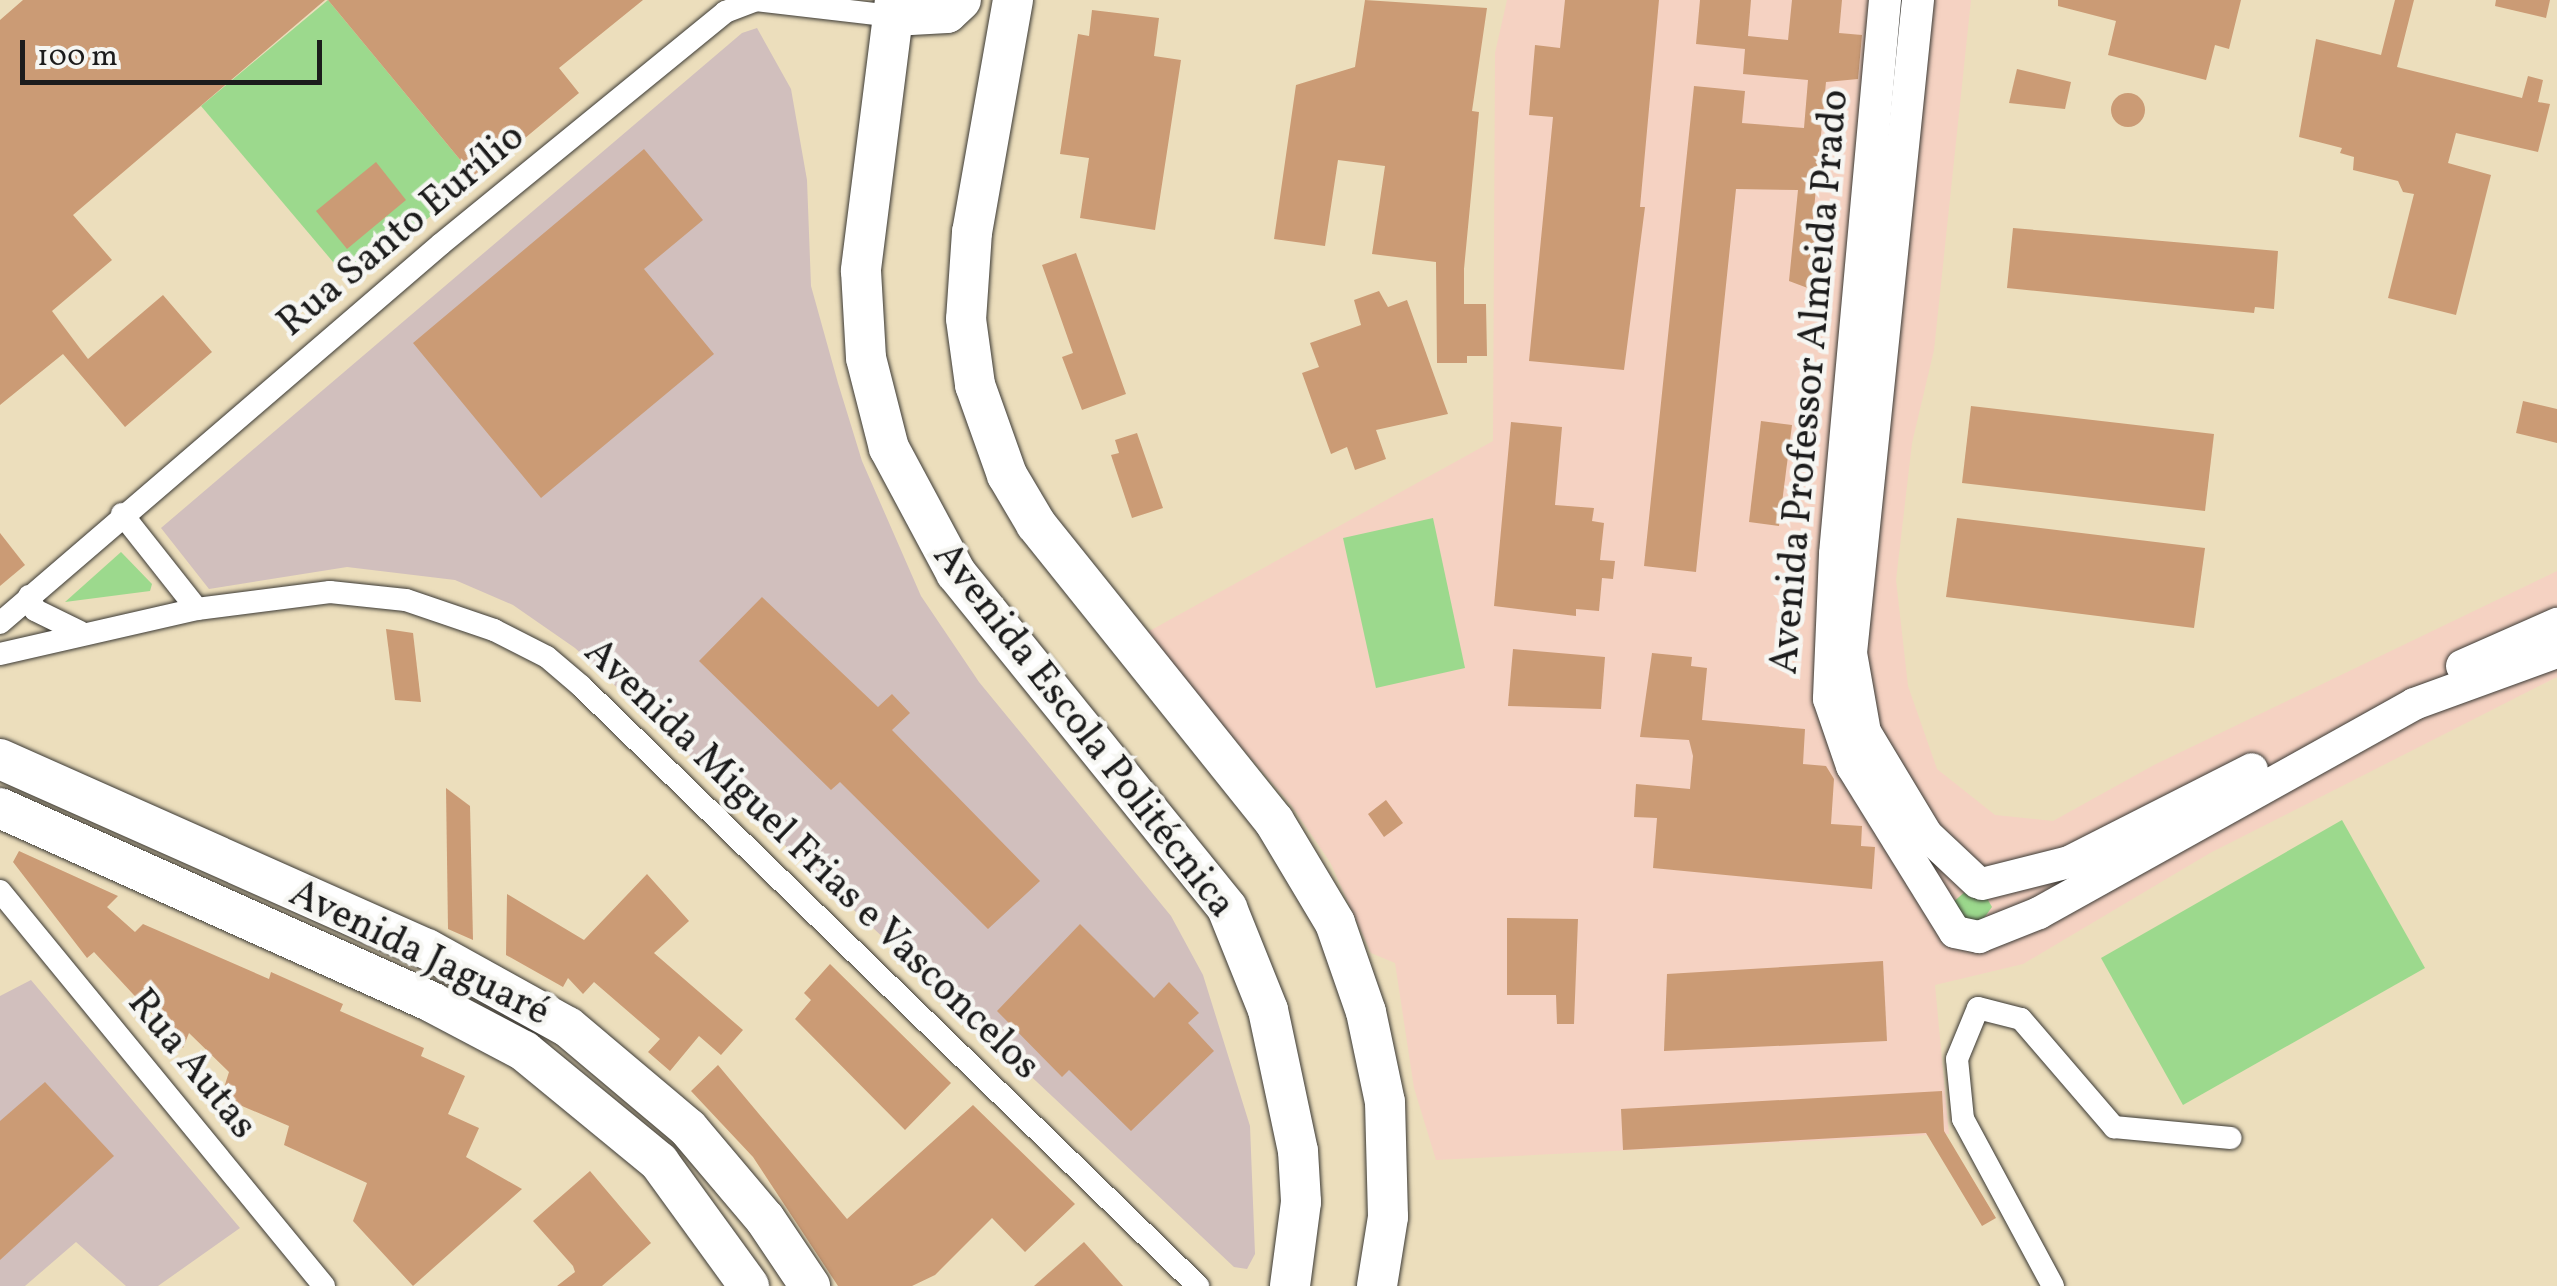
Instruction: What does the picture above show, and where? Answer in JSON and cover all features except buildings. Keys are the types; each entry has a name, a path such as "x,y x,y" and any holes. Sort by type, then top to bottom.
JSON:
{"highway":[{"path":"894,8 947,12 961,0"},
{"path":"1012,0 972,232 966,318 975,386 994,445 1036,524 1274,822 1334,923 1366,1012 1385,1102 1388,1217 1377,1286"},
{"name":"Avenida Escola Politécnica","path":"894,8 861,270 866,358 889,448 956,574 1226,908 1268,1010 1298,1151 1301,1202 1287,1285"},
{"name":"Avenida Jaguaré","path":"0,758 427,948 568,1027 688,1128 766,1218 810,1286"},
{"name":"Avenida Jaguaré","path":"2,810 433,1002 524,1051 659,1162 749,1286"}],"street":[{"name":"Rua Santo Eurílio","path":"0,624 122,514 724,12 756,0 894,8"},
{"name":"Avenida Professor Almeida Prado","path":"1884,0 1880,270 1851,653 1855,696 1865,732 1926,835 1980,883"},
{"name":"Avenida Professor Almeida Prado","path":"1918,0 1835,554 1829,699 1852,766 1946,920"},
{"path":"122,514 197,610"},
{"name":"Avenida Miguel Frias e Vasconcelos","path":"0,654 80,632 264,597 368,593 447,610 546,658 1198,1286"},
{"path":"29,596 35,610 80,632"},
{"path":"2557,624 2407,690 2068,862 1950,892 1946,920 1969,938 2039,913 2414,704 2557,652"},
{"path":"1980,883 2000,905 1989,932"},
{"name":"Rua Autas","path":"0,891 324,1286"},
{"path":"2054,1286 1964,1119 1957,1059 1978,1008 2022,1019 2114,1127 2230,1138"}],"shaded area":[{"path":"1507,0 1971,0 1934,350 1912,443 1896,580 1908,686 1937,769 1995,815 2053,821 2154,765 2557,571 2557,677 2210,853 2023,964 1935,985 1949,1134 1436,1160 1414,1088 1395,963 1371,953 1330,862 1291,805 1144,634 1493,441 1495,53"},
{"path":"757,28 791,89 807,180 811,286 838,383 862,461 921,596 979,682 1171,916 1203,975 1250,1126 1255,1254 1247,1269 1234,1267 575,648 513,605 455,580 347,567 209,589 161,528 742,33"},
{"path":"31,980 240,1228 158,1286 126,1286 76,1242 25,1286 0,1286 0,996"}],"green space":[{"path":"328,0 476,179 350,282 201,106"},
{"path":"1433,518 1465,668 1376,688 1343,538"},
{"path":"121,552 152,584 150,591 65,602"},
{"path":"2342,820 2425,968 2183,1105 2101,958"},
{"path":"1968,889 1984,893 1992,907 1974,932 1950,905"}]}
